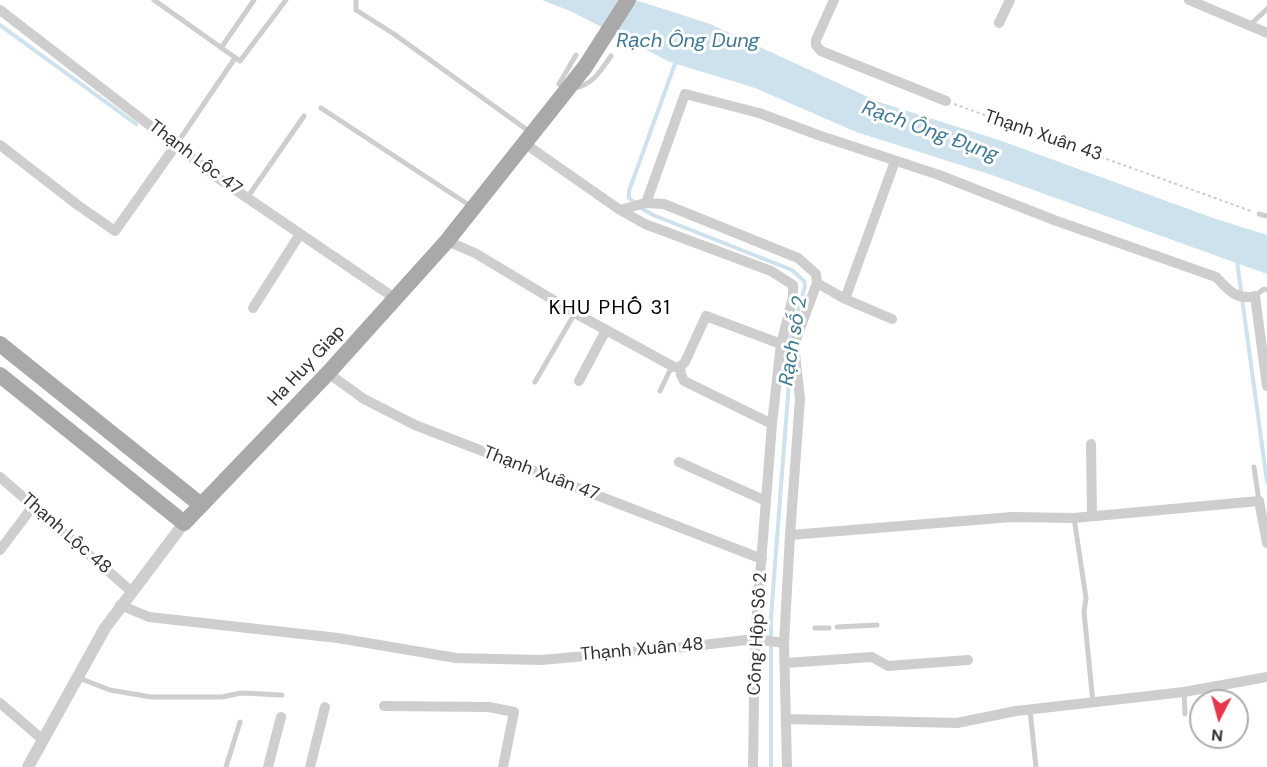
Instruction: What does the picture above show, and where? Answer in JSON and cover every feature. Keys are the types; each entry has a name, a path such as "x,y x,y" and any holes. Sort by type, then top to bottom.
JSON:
{"main road":[{"name":"Ha Huy Giap","path":"184,524 328,373 447,242 472,207 568,88 581,61 628,0"},
{"path":"0,344 201,505"},
{"path":"0,375 184,524"}],"street":[{"path":"834,0 816,40 816,45 821,51 945,101"},
{"path":"999,23 1010,0"},
{"path":"1189,0 1267,33"},
{"name":"Thạnh Lộc 47","path":"2,16 248,198 396,299"},
{"path":"645,203 685,94 759,113 939,175 1054,220 1216,277 1233,294 1251,297 1267,386"},
{"name":"Cống Hộp Số 2","path":"528,138 645,224 771,271 793,285 794,290 781,344 772,424 755,639 753,767"},
{"path":"0,146 115,231 176,145"},
{"path":"845,299 896,160"},
{"path":"625,208 645,203 664,204 798,258 816,274 817,284 794,345 800,399 790,535 790,629 784,643 787,767"},
{"path":"253,308 300,234"},
{"path":"447,242 475,253 575,313 676,366 684,381 772,424"},
{"path":"817,284 892,319"},
{"path":"676,366 684,362 706,316 781,344 794,345"},
{"path":"579,381 606,330"},
{"name":"Thạnh Xuân 47","path":"328,373 364,399 415,425 762,559"},
{"path":"1090,444 1092,516"},
{"path":"679,462 766,501"},
{"name":"Thạnh Lộc 48","path":"0,477 131,591"},
{"path":"790,535 1012,517 1074,518 1259,501 1267,543"},
{"path":"0,550 33,506"},
{"name":"Ha Huy Giap","path":"28,767 105,628 120,605 184,524"},
{"name":"Thạnh Xuân 48","path":"120,605 149,616 338,638 456,658 541,660 755,639 784,643"},
{"path":"786,663 872,657 888,666 968,660"},
{"path":"787,719 957,723 1029,710 1184,692 1267,677"},
{"path":"0,702 43,740"},
{"path":"384,706 489,707 514,712 503,767"},
{"path":"310,767 325,707"},
{"path":"268,767 281,717"}],"lane":[{"path":"154,0 240,61 286,0"},
{"path":"221,48 254,0"},
{"path":"356,0 356,10 394,34 528,138"},
{"path":"1249,26 1267,9"},
{"path":"568,88 583,87 598,75 611,56"},
{"path":"176,145 236,57"},
{"path":"321,108 472,207"},
{"path":"248,198 304,116"},
{"path":"1259,214 1267,216"},
{"path":"1251,297 1267,290"},
{"path":"535,382 575,313"},
{"path":"660,391 676,366"},
{"path":"1254,467 1259,501"},
{"path":"1074,518 1086,598 1084,612 1093,703"},
{"path":"837,627 877,625"},
{"path":"815,628 829,628"},
{"path":"78,678 110,690 152,697 222,697 241,693 282,695"},
{"path":"1184,692 1185,714"},
{"path":"1029,710 1036,767"},
{"path":"226,767 240,722"}],"path":[{"name":"Thạnh Xuân 43","path":"945,101 1259,214"}],"water":[{"name":"Rạch Ông Dung","path":"542,0 635,0 710,24 879,102 999,140 1213,218 1267,235 1267,274 989,174 856,132 755,88 670,62 570,11"}],"waterway":[{"path":"0,25 136,124"},
{"name":"Rạch số 2","path":"676,61 629,191 629,198 653,215 792,270 804,281 805,286 790,338 789,382 771,617 771,767"},
{"path":"1237,261 1267,482"}],"district":[{"name":"KHU PHỐ 31","path":"610,309"}],"water label":[{"name":"Rạch Ông Đụng","path":"930,132"}]}
